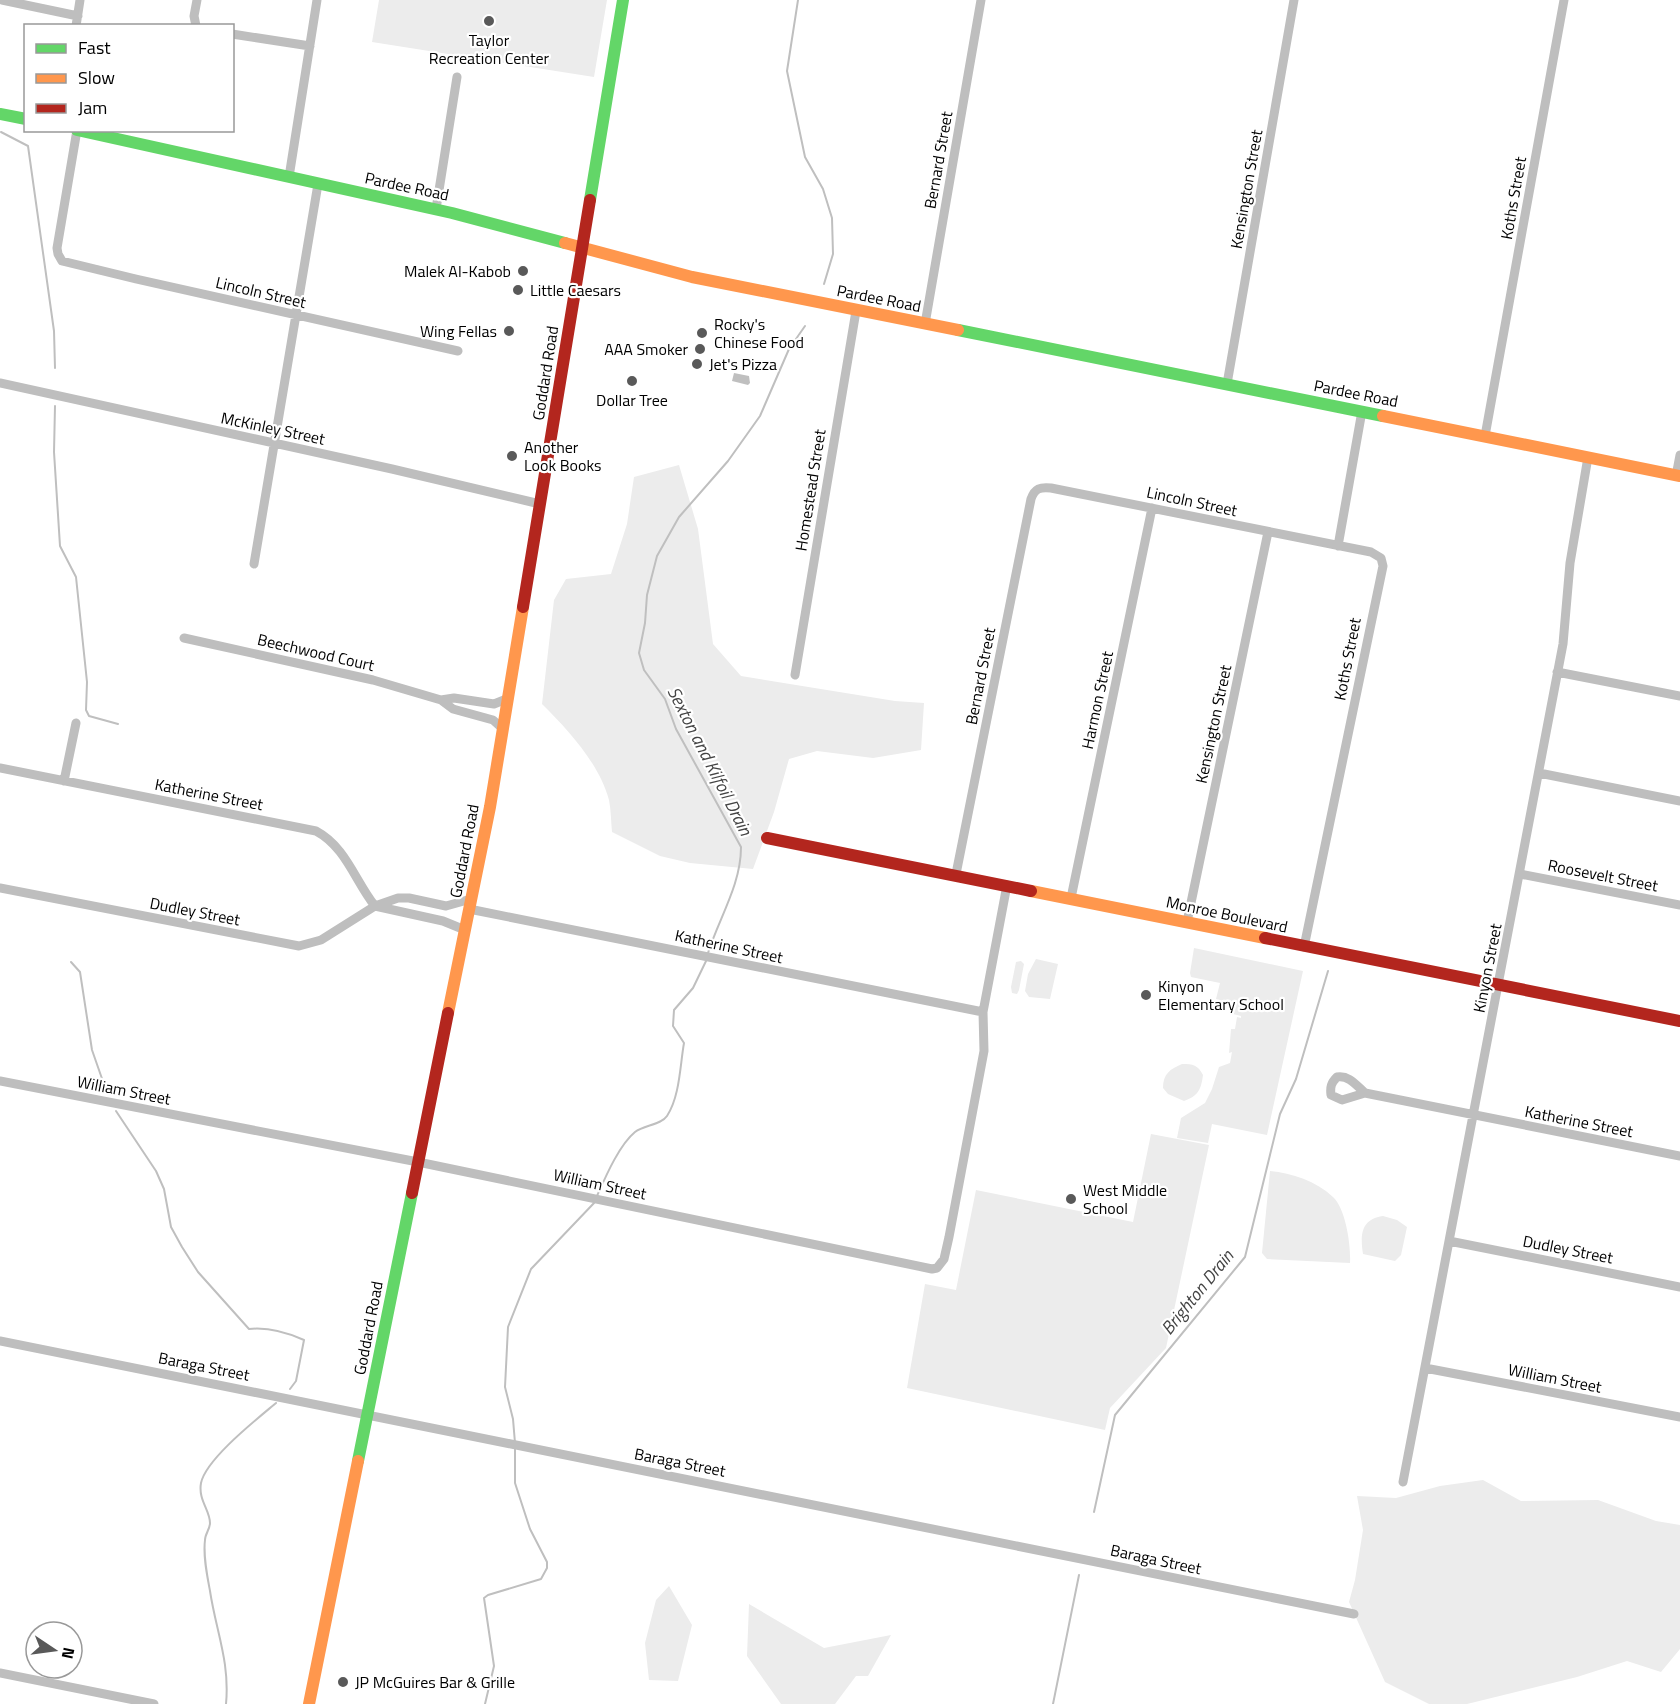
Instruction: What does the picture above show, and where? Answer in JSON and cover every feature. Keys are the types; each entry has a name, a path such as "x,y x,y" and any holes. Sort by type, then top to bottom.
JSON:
{"main road":[{"name":"Goddard Road","path":"309,1704 490,807 623,0"},
{"path":"0,114 24,119"},
{"name":"Pardee Road","path":"86,132 436,210 692,277 1678,476"},
{"name":"Monroe Boulevard","path":"768,838 1680,1021"}],"street":[{"path":"2,0 77,21 80,0"},
{"path":"196,24 194,16 197,0"},
{"path":"289,177 317,0"},
{"name":"Bernard Street","path":"925,324 981,0"},
{"name":"Kensington Street","path":"1227,384 1294,0"},
{"name":"Koths Street","path":"1485,436 1564,0"},
{"path":"234,34 309,46"},
{"path":"436,210 457,77"},
{"name":"Lincoln Street","path":"77,132 57,248 59,257 67,263 458,351"},
{"path":"254,564 318,184"},
{"name":"Homestead Street","path":"795,675 856,311"},
{"name":"McKinley Street","path":"0,382 540,504"},
{"path":"1338,546 1362,411"},
{"path":"1678,476 1680,455"},
{"name":"Kinyon Street","path":"1403,1482 1563,644 1570,563 1588,457"},
{"name":"Bernard Street","path":"956,874 1031,499 1040,488"},
{"name":"Lincoln Street","path":"1040,488 1338,546"},
{"name":"Harmon Street","path":"1071,898 1152,508"},
{"name":"Kensington Street","path":"1187,922 1268,532"},
{"name":"Koths Street","path":"1304,947 1383,566 1381,558 1374,553 1338,546"},
{"name":"Beechwood Court","path":"184,639 373,680 441,700 453,709 493,720 503,729"},
{"path":"1557,672 1680,696"},
{"name":"Beechwood Court","path":"441,700 454,698 494,704 509,698"},
{"path":"64,781 76,723"},
{"name":"Katherine Street","path":"0,768 316,831 338,848 365,894 375,906 398,898 409,898 446,906 470,904 717,959 983,1012"},
{"path":"1539,773 1680,801"},
{"name":"Roosevelt Street","path":"1520,874 1680,905"},
{"path":"983,1012 1007,885"},
{"name":"Dudley Street","path":"0,888 299,946 321,940 375,906"},
{"path":"375,906 443,921 465,930"},
{"name":"William Street","path":"0,1081 418,1162 921,1267 937,1268 944,1258 984,1051 983,1012"},
{"name":"Katherine Street","path":"1365,1093 1680,1156"},
{"name":"Dudley Street","path":"1449,1242 1680,1287"},
{"name":"Baraga Street","path":"0,1341 1354,1614"},
{"name":"William Street","path":"1425,1368 1680,1417"},
{"path":"0,1673 154,1704"}],"shaded area":[{"name":"Taylor Recreation Center","path":"379,0 607,0 594,77 372,42"},
{"path":"734,373 749,376 750,383 748,385 732,381"},
{"path":"679,465 698,529 713,644 741,676 895,701 924,703 921,750 873,758 817,751 789,759 774,812 753,869 690,863 660,856 612,832 609,800 598,773 582,748 542,704 554,600 566,579 611,574 627,524 634,477"},
{"path":"1194,948 1303,971 1267,1135 1212,1124 1208,1143 1177,1138 1181,1118 1205,1103 1219,1067 1230,1063 1231,1029 1235,1029 1237,1017 1241,1018 1233,1014 1234,1004 1216,999 1220,983 1191,977"},
{"path":"1036,959 1058,964 1050,999 1029,997 1025,991 1028,974"},
{"path":"1021,961 1024,964 1019,990 1017,994 1012,993 1016,962"},
{"path":"1182,1064 1195,1066 1203,1075 1198,1092 1184,1101 1168,1094 1163,1088 1164,1079 1168,1073"},
{"path":"1151,1134 1209,1145 1166,1348 1110,1408 1105,1430 907,1388 925,1284 956,1290 976,1190 1133,1222"},
{"path":"1270,1171 1303,1179 1319,1186 1333,1197 1344,1219 1350,1247 1350,1263 1267,1259 1262,1253"},
{"path":"1383,1216 1397,1220 1407,1227 1401,1255 1395,1261 1363,1254 1362,1234 1366,1224"},
{"path":"1483,1480 1521,1501 1598,1500 1656,1521 1680,1525 1680,1649 1661,1672 1627,1661 1577,1677 1467,1704 1429,1704 1385,1682 1349,1602 1363,1530 1357,1496 1396,1498 1440,1486"},
{"path":"669,1586 692,1625 678,1681 649,1680 645,1643 656,1600"},
{"path":"749,1604 824,1648 891,1635 868,1676 856,1676 835,1704 781,1704 747,1656"}],"waterway":[{"name":"Sexton and Kilfoil Drain","path":"798,0 787,71 805,157 823,189 832,218 833,254 824,284"},
{"path":"1,132 28,146 54,331 55,368"},
{"name":"Sexton and Kilfoil Drain","path":"708,953 733,888 741,847 676,729 665,699 644,670 639,653 645,623 647,595 657,556 679,517 728,461 760,416 789,349 805,326"},
{"path":"55,406 54,452 60,546 76,577 87,682 86,710 89,716 118,724"},
{"name":"Sexton and Kilfoil Drain","path":"597,1196 623,1145 635,1132 664,1119 671,1108 677,1090 684,1043 673,1026 674,1010 693,988 707,959"},
{"path":"71,962 80,972 92,1050 107,1093"},
{"name":"Brighton Drain","path":"1094,1512 1115,1415 1245,1257 1280,1114 1296,1079 1328,971"},
{"path":"116,1111 156,1171 164,1189 171,1227 198,1272 249,1329 277,1331 304,1340 296,1381 290,1389"},
{"name":"Sexton and Kilfoil Drain","path":"515,1443 513,1419 505,1387 508,1327 531,1269 595,1202"},
{"path":"226,1704 224,1660 206,1566 205,1538 210,1523 201,1495 201,1483 205,1473 222,1451 276,1403"},
{"name":"Sexton and Kilfoil Drain","path":"485,1704 494,1666 484,1598 541,1579 547,1568 547,1562 530,1529 515,1483 515,1449"},
{"name":"Brighton Drain","path":"1053,1704 1079,1575"}],"traffic: fast":[{"path":"590,200 623,0"},
{"path":"0,114 24,119"},
{"path":"86,132 452,213 565,243"},
{"path":"958,330 1383,416"},
{"path":"358,1461 412,1193"}],"traffic: slow":[{"path":"565,243 692,277 958,330"},
{"path":"1383,416 1680,476"},
{"path":"448,1013 490,807 523,607"},
{"path":"1031,891 1265,938"},
{"path":"309,1704 358,1461"}],"traffic: jam":[{"path":"523,607 590,200"},
{"path":"767,838 1031,891"},
{"path":"1265,938 1680,1021"},
{"path":"412,1193 448,1013"}],"place":[{"name":"Taylor Recreation Center","path":"489,21"},
{"name":"Malek Al-Kabob","path":"523,271"},
{"name":"Little Caesars","path":"518,290"},
{"name":"Wing Fellas","path":"509,331"},
{"name":"Rocky's Chinese Food","path":"702,333"},
{"name":"AAA Smoker","path":"700,349"},
{"name":"Jet's Pizza","path":"697,364"},
{"name":"Dollar Tree","path":"632,381"},
{"name":"Another Look Books","path":"512,456"},
{"name":"Kinyon Elementary School","path":"1146,995"},
{"name":"West Middle School","path":"1071,1199"},
{"name":"JP McGuires Bar & Grille","path":"343,1682"}]}
